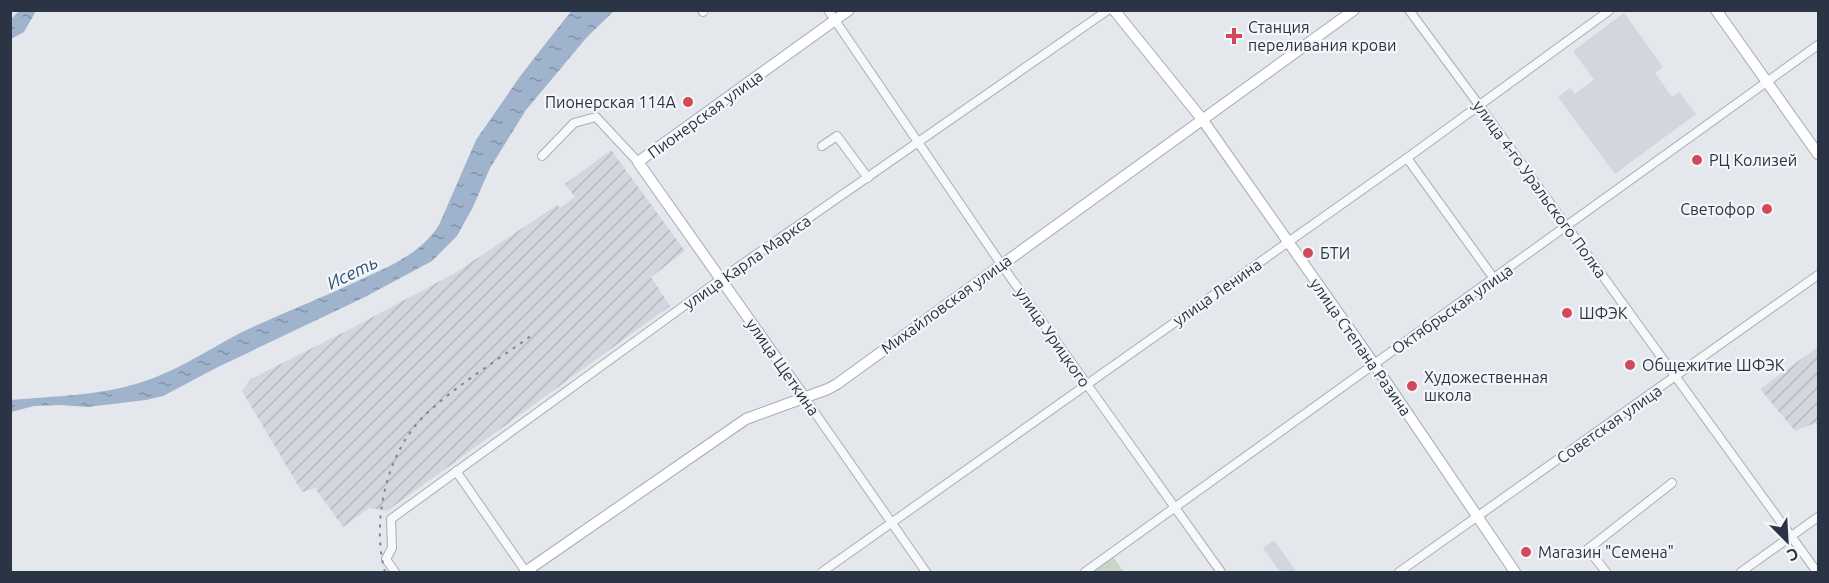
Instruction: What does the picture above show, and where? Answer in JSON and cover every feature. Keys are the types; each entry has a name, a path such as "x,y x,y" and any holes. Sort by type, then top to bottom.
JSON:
{"main road":[{"name":"Пионерская улица","path":"638,162 849,10"},
{"name":"улица Степана Разина","path":"1114,10 1202,119 1374,364 1515,573"},
{"name":"Михайловская улица","path":"526,572 732,428 764,412 837,384 1354,10"},
{"path":"1716,10 1818,154"},
{"name":"улица Щеткина","path":"638,162 804,397"}],"street":[{"name":"улица Урицкого","path":"828,10 1001,264 1221,573"},
{"name":"улица Карла Маркса","path":"394,573 386,559 392,548 391,519 721,279 1108,10"},
{"name":"улица 4-го Уральского Полка","path":"1409,10 1817,573"},
{"name":"улица Ленина","path":"822,573 1407,158 1610,10"},
{"name":"Октябрьская улица","path":"1085,573 1374,364 1495,280 1818,45"},
{"name":"Пионерская улица","path":"542,156 574,123 596,117 638,162"},
{"path":"822,146 837,136 868,178"},
{"path":"1407,158 1495,280"},
{"name":"Советская улица","path":"1399,573 1818,275"},
{"name":"улица Щеткина","path":"804,397 926,573"},
{"path":"456,471 526,572"},
{"path":"1606,573 1588,549 1672,483"},
{"path":"1741,573 1818,517"}],"shaded area":[{"path":"1624,13 1663,67 1655,73 1672,97 1679,92 1696,114 1615,174 1558,97 1570,88 1575,94 1594,80 1573,51"},
{"path":"611,150 685,251 651,277 670,306 387,511 369,508 343,527 315,488 302,492 242,391 251,379 455,273 557,205 560,208 575,197 565,184"},
{"path":"1818,347 1818,427 1815,423 1795,431 1760,389"},
{"path":"1274,540 1297,572 1280,572 1263,548"}],"green space":[{"path":"1111,554 1124,572 1085,572"}],"water":[{"path":"572,10 614,11 587,37 526,110 490,168 457,236 432,261 365,297 218,367 163,396 87,407 34,406 11,412 11,400 93,393 126,387 155,377 240,333 373,274 414,251 439,225 476,140 521,75"},
{"path":"19,11 36,11 24,32 11,39 11,19"}],"railway":[{"path":"385,572 381,552 381,510 385,489 400,448 425,415 478,372 535,333"}],"place":[{"name":"Станция переливания крови","path":"1234,36"},
{"name":"Пионерская 114А","path":"688,102"},
{"name":"РЦ Колизей","path":"1697,160"},
{"name":"Светофор","path":"1767,209"},
{"name":"БТИ","path":"1308,253"},
{"name":"ШФЭК","path":"1567,313"},
{"name":"Общежитие ШФЭК","path":"1630,365"},
{"name":"Художественная школа","path":"1412,386"},
{"name":"Магазин \"Семена\"","path":"1526,552"}],"water label":[{"name":"Исеть","path":"352,272"}]}
